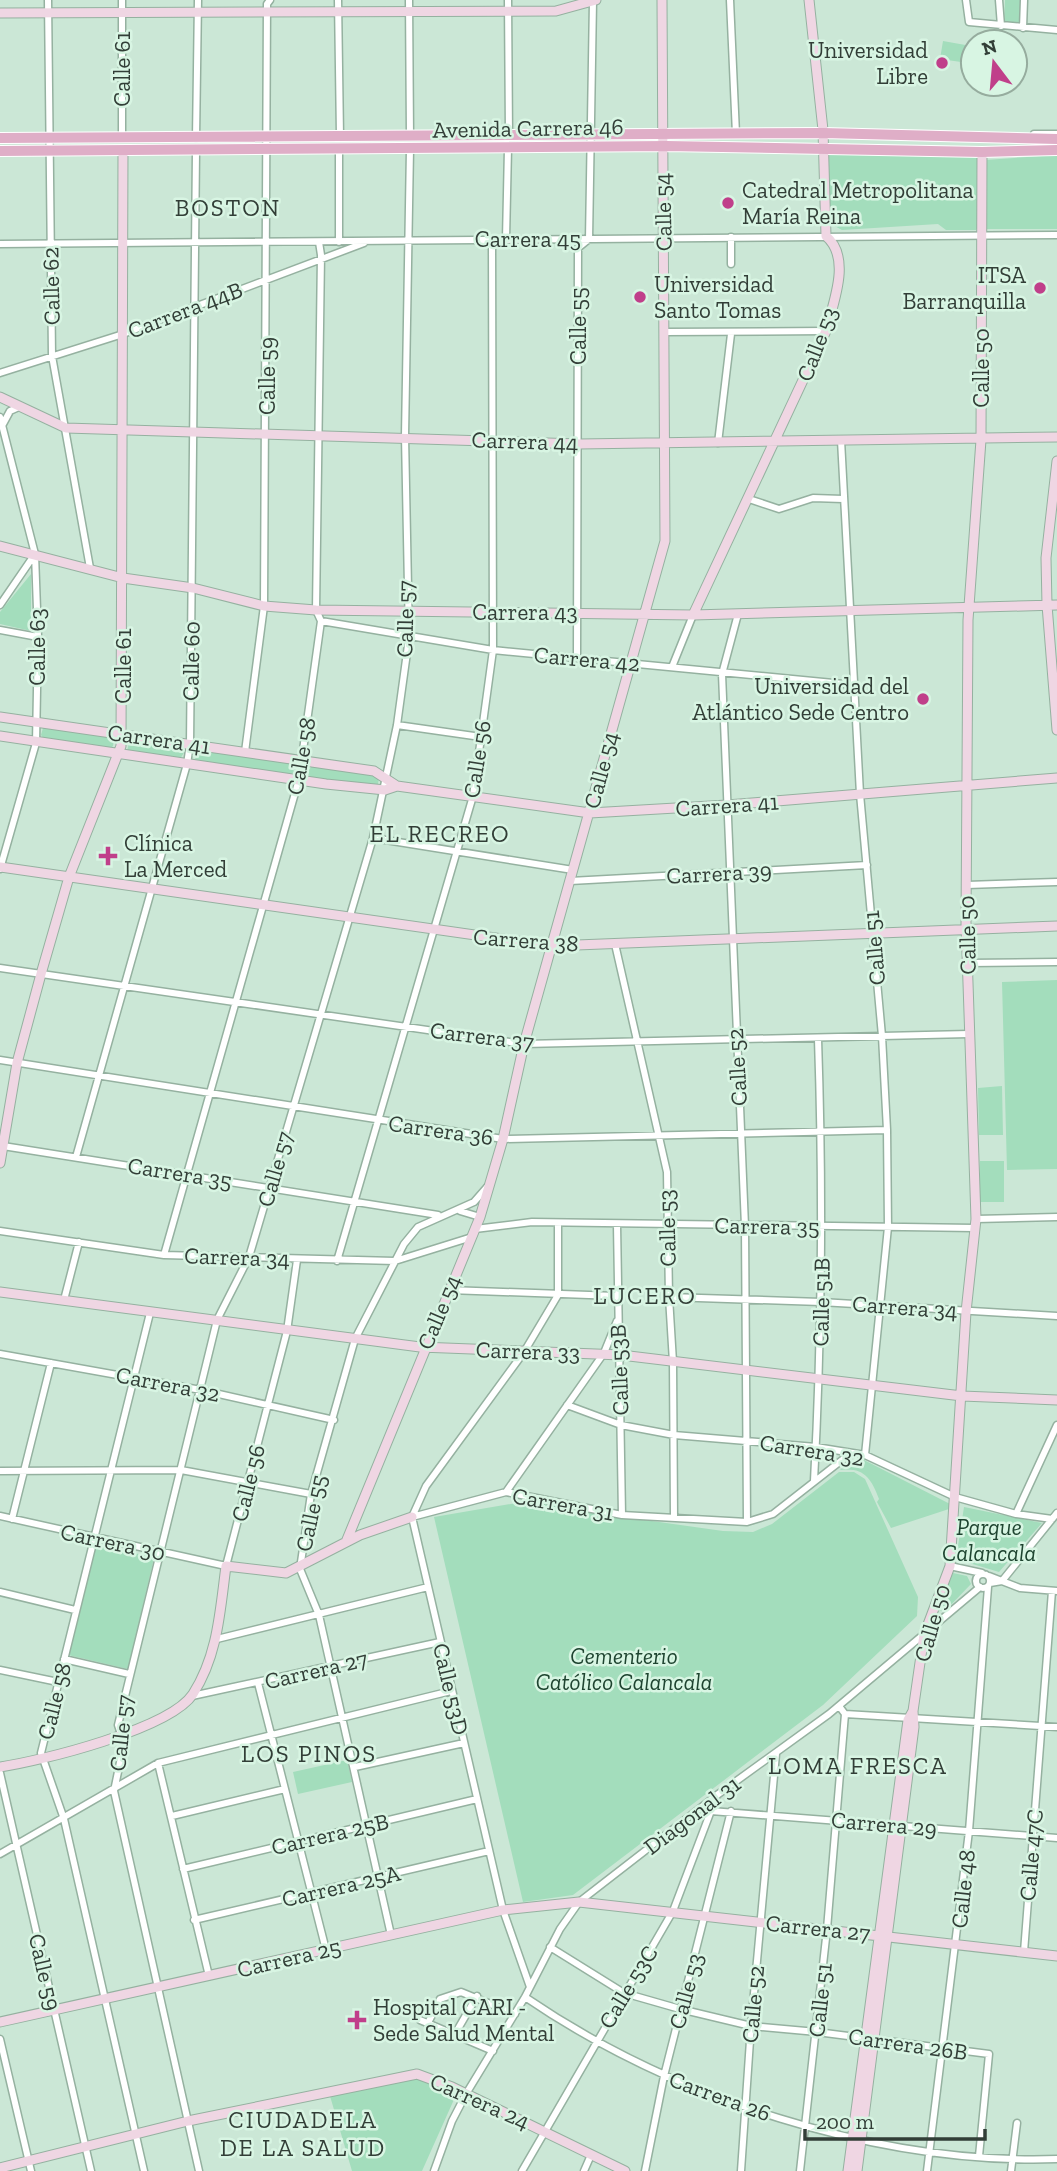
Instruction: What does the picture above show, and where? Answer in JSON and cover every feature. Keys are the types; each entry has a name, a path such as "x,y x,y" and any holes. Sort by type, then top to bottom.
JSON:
{"main road":[{"name":"Avenida Carrera 46","path":"0,138 823,133 1004,138 1040,144 1057,151"},
{"name":"Avenida Carrera 46","path":"0,151 662,146 1005,152 1040,144 1057,136"}],"street":[{"name":"Calle 62","path":"48,0 52,356 90,568"},
{"name":"Calle 61","path":"122,0 122,138"},
{"path":"196,138 198,0"},
{"name":"Calle 59","path":"245,752 264,606 267,12 270,0"},
{"path":"338,0 340,136"},
{"path":"409,0 410,136"},
{"path":"508,0 509,136"},
{"path":"564,10 567,0"},
{"path":"0,13 564,10 594,0"},
{"name":"Calle 55","path":"577,657 578,248 589,239 594,0"},
{"name":"Calle 54","path":"346,1542 362,1509 424,1347 480,1217 503,1139 524,1044 665,541 662,0"},
{"path":"730,0 736,134"},
{"name":"Calle 53","path":"672,667 693,615 826,331 839,257 838,247 826,236 823,133 809,0"},
{"path":"966,0 969,22 1023,28 1024,0"},
{"path":"999,0 1001,26"},
{"path":"1029,28 1057,30"},
{"path":"1004,138 1057,136"},
{"path":"506,239 508,148"},
{"path":"339,149 339,242"},
{"name":"Calle 57","path":"199,2171 156,1989 114,1791 123,1748 118,1725 217,1321 249,1257 373,838 388,778 409,638 405,436 410,149"},
{"name":"Calle 60","path":"76,1157 187,764 190,744 196,150"},
{"name":"Calle 61","path":"0,1163 17,1063 41,974 69,877 118,756 122,734 123,151"},
{"path":"1005,152 1057,151"},
{"name":"Calle 50","path":"857,2171 857,2138 882,1935 924,1635 950,1566 966,1312 976,1224 966,927 969,607 981,440 982,152"},
{"name":"Carrera 45","path":"0,244 1057,235"},
{"path":"731,237 731,264"},
{"name":"Calle 56","path":"337,1261 376,1120 435,931 473,796 493,650 492,240"},
{"name":"Carrera 44B","path":"0,373 123,334 369,241"},
{"path":"319,242 320,435 316,610 321,621"},
{"path":"664,332 731,334 826,331"},
{"path":"718,443 731,334"},
{"name":"Carrera 44","path":"0,397 66,428 405,436 579,444 1057,437"},
{"path":"2,425 10,411 19,407"},
{"name":"Calle 63","path":"0,417 35,554 38,638 36,743 0,867"},
{"name":"Calle 51","path":"841,440 860,794 882,1036 887,1130 888,1227 865,1455"},
{"path":"1057,461 1046,558 1052,605 1057,730"},
{"path":"749,499 779,509 813,498 843,499"},
{"name":"Carrera 43","path":"0,546 123,578 192,589 264,606 316,610 693,615 1052,605"},
{"path":"0,605 35,554"},
{"name":"Calle 52","path":"738,614 722,674 745,1226 743,1371 747,1522"},
{"name":"Carrera 42","path":"321,621 409,638 493,650 854,685"},
{"name":"Calle 58","path":"164,1255 189,1175 234,1002 299,779 321,621"},
{"path":"0,630 38,638"},
{"name":"Carrera 41","path":"0,717 374,771 397,786"},
{"path":"397,725 481,737"},
{"name":"Carrera 41","path":"0,736 118,756 385,790 397,786 590,813 727,805 1057,778"},
{"path":"373,838 457,854 573,870"},
{"name":"Carrera 39","path":"570,881 867,865"},
{"name":"Carrera 38","path":"0,867 552,946 966,927 1057,926"},
{"path":"967,885 1057,882"},
{"name":"Calle 53","path":"615,944 667,1172 668,1297 673,1362 674,1518"},
{"path":"968,963 1057,962"},
{"name":"Carrera 37","path":"0,968 524,1044 969,1034"},
{"name":"Calle 51B","path":"814,1480 821,1302 822,1133 818,1039"},
{"name":"Carrera 36","path":"0,1060 503,1139 741,1136 887,1130"},
{"name":"Carrera 35","path":"3,1146 354,1200 440,1216"},
{"name":"Calle 55","path":"391,1936 320,1615 300,1569 312,1494 355,1339 395,1261 418,1227 474,1202 490,1184"},
{"path":"458,1211 480,1217"},
{"name":"Carrera 35","path":"474,1233 507,1224 888,1227 976,1224 1057,1217"},
{"path":"412,1517 426,1486 524,1352 558,1295 558,1223"},
{"name":"Calle 53B","path":"617,1225 616,1296 621,1354 622,1515"},
{"name":"Carrera 34","path":"0,1231 164,1255 337,1261 395,1261 474,1233"},
{"path":"64,1300 79,1242"},
{"name":"Calle 56","path":"189,1699 217,1639 226,1566 287,1331 297,1259"},
{"path":"449,1290 616,1296"},
{"name":"Carrera 33","path":"0,1292 424,1347 621,1354 962,1396 1057,1400"},
{"name":"Carrera 34","path":"668,1297 821,1302 1057,1316"},
{"name":"Calle 58","path":"144,2171 64,1819 42,1761 75,1611 150,1313"},
{"path":"506,1492 604,1353 618,1318"},
{"name":"Carrera 32","path":"0,1354 201,1390 334,1420"},
{"path":"12,1519 51,1363"},
{"name":"Carrera 32","path":"567,1405 621,1426 674,1435 816,1447 865,1455 955,1497 1016,1514 1054,1516"},
{"path":"1016,1514 1057,1426"},
{"name":"Carrera 31","path":"226,1566 282,1574 300,1569 346,1542 376,1529 506,1492 622,1515 747,1522 773,1514 852,1453"},
{"path":"0,1471 181,1471 248,1485 312,1494"},
{"path":"362,1509 363,1522 376,1529"},
{"name":"Carrera 30","path":"0,1516 226,1566"},
{"path":"950,1566 969,1571 983,1582 1000,1580 1008,1575 1054,1516"},
{"name":"Calle 53D","path":"412,1517 503,1910 530,1987"},
{"path":"1000,1580 1020,1588 1054,1591"},
{"name":"Diagonal 31","path":"530,1987 568,1915 579,1902 717,1795 839,1706 983,1582"},
{"name":"Calle 48","path":"928,2171 969,1831 986,1606 983,1582"},
{"path":"217,1639 428,1587"},
{"name":"Calle 47C","path":"1024,1952 1054,1591"},
{"path":"0,1592 75,1611"},
{"path":"932,1608 936,1616 942,1618"},
{"name":"Carrera 27","path":"0,1767 42,1761 121,1734 189,1699 440,1642"},
{"path":"64,1659 129,1674"},
{"path":"0,1670 58,1682"},
{"path":"258,1683 326,1950"},
{"path":"0,1854 114,1791 143,1769 158,1763 451,1691"},
{"path":"839,1706 845,1714 1057,1727"},
{"name":"Calle 51","path":"800,2171 817,2032 845,1714"},
{"path":"355,1768 464,1744"},
{"name":"Calle 52","path":"741,2171 751,2026 776,1754"},
{"path":"158,1763 209,1976"},
{"name":"Calle 59","path":"0,1773 91,2171"},
{"path":"172,1816 285,1789"},
{"name":"Calle 53C","path":"522,2171 673,1911 717,1795"},
{"name":"Carrera 25B","path":"183,1869 477,1799"},
{"name":"Carrera 29","path":"711,1811 1057,1838"},
{"name":"Calle 53","path":"645,2171 680,2009 731,1811"},
{"name":"Carrera 25A","path":"194,1920 489,1851"},
{"name":"Carrera 27","path":"579,1902 1057,1956"},
{"name":"Carrera 25","path":"0,2022 104,2001 503,1910 579,1902"},
{"name":"Carrera 26B","path":"550,1947 624,1993 680,2009 751,2026 989,2054 979,2156"},
{"path":"434,2171 452,2122 466,2094 530,1987"},
{"path":"493,2051 424,2022 439,2001 461,1992 477,1996 515,2014"},
{"path":"455,2034 477,1996"},
{"name":"Carrera 26","path":"525,1997 596,2040 664,2076 746,2107 857,2138 1012,2161 1057,2159"},
{"path":"0,2039 32,2171"},
{"name":"Carrera 24","path":"0,2168 188,2121 397,2076 430,2077 545,2130 625,2171"},
{"path":"1011,2171 1017,2123"},
{"name":"Calle 50","path":"848,2171 857,2138"},
{"path":"584,2171 591,2155"}],"green space":[{"path":"1005,0 1022,0 1021,26 1004,24"},
{"path":"943,41 959,44 959,62 940,59"},
{"path":"828,149 972,155 978,158 979,226 976,230 946,230 938,224 842,230 829,223"},
{"path":"1057,155 1057,229 985,229 985,160"},
{"path":"31,574 31,631 0,624 0,612"},
{"path":"47,726 108,736 114,740 113,746 109,750 45,740 41,735 43,728"},
{"path":"130,739 182,747 185,751 180,759 127,751"},
{"path":"197,749 291,763 294,772 291,774 195,760"},
{"path":"313,765 374,774 379,778 378,784 374,787 310,777 307,772"},
{"path":"1057,980 1057,1169 1007,1170 1002,982"},
{"path":"1002,1086 1003,1135 979,1135 978,1088"},
{"path":"980,1161 1004,1161 1004,1202 980,1202"},
{"name":"Parque Calancala","path":"862,1459 950,1504 949,1509 891,1528 877,1502 879,1499 873,1485 866,1476 855,1470 840,1470 847,1463"},
{"name":"Cementerio Católico Calancala","path":"839,1472 854,1472 865,1479 918,1597 917,1616 823,1705 573,1895 523,1902 434,1517 522,1502 553,1503 588,1512 723,1531 753,1532 772,1524"},
{"name":"Parque Calancala","path":"964,1507 1042,1523 999,1572 956,1559"},
{"path":"95,1543 154,1558 128,1669 68,1655"},
{"name":"Parque Calancala","path":"953,1573 967,1576 971,1584 946,1610 938,1611"},
{"path":"347,1760 352,1782 298,1794 293,1772"},
{"path":"418,2078 456,2095 422,2171 352,2171 330,2096"}],"place":[{"name":"Universidad Libre","path":"942,63"},
{"name":"Catedral Metropolitana María Reina","path":"728,203"},
{"name":"ITSA Barranquilla","path":"1040,288"},
{"name":"Universidad Santo Tomas","path":"640,297"},
{"name":"Universidad del Atlántico Sede Centro","path":"923,699"},
{"name":"Clínica La Merced","path":"108,856"},
{"name":"Hospital CARI - Sede Salud Mental","path":"357,2020"}],"district":[{"name":"BOSTON","path":"228,207"},
{"name":"EL RECREO","path":"440,833"},
{"name":"LUCERO","path":"645,1295"},
{"name":"LOS PINOS","path":"309,1753"},
{"name":"LOMA FRESCA","path":"858,1765"},
{"name":"CIUDADELA DE LA SALUD","path":"303,2133"}]}
